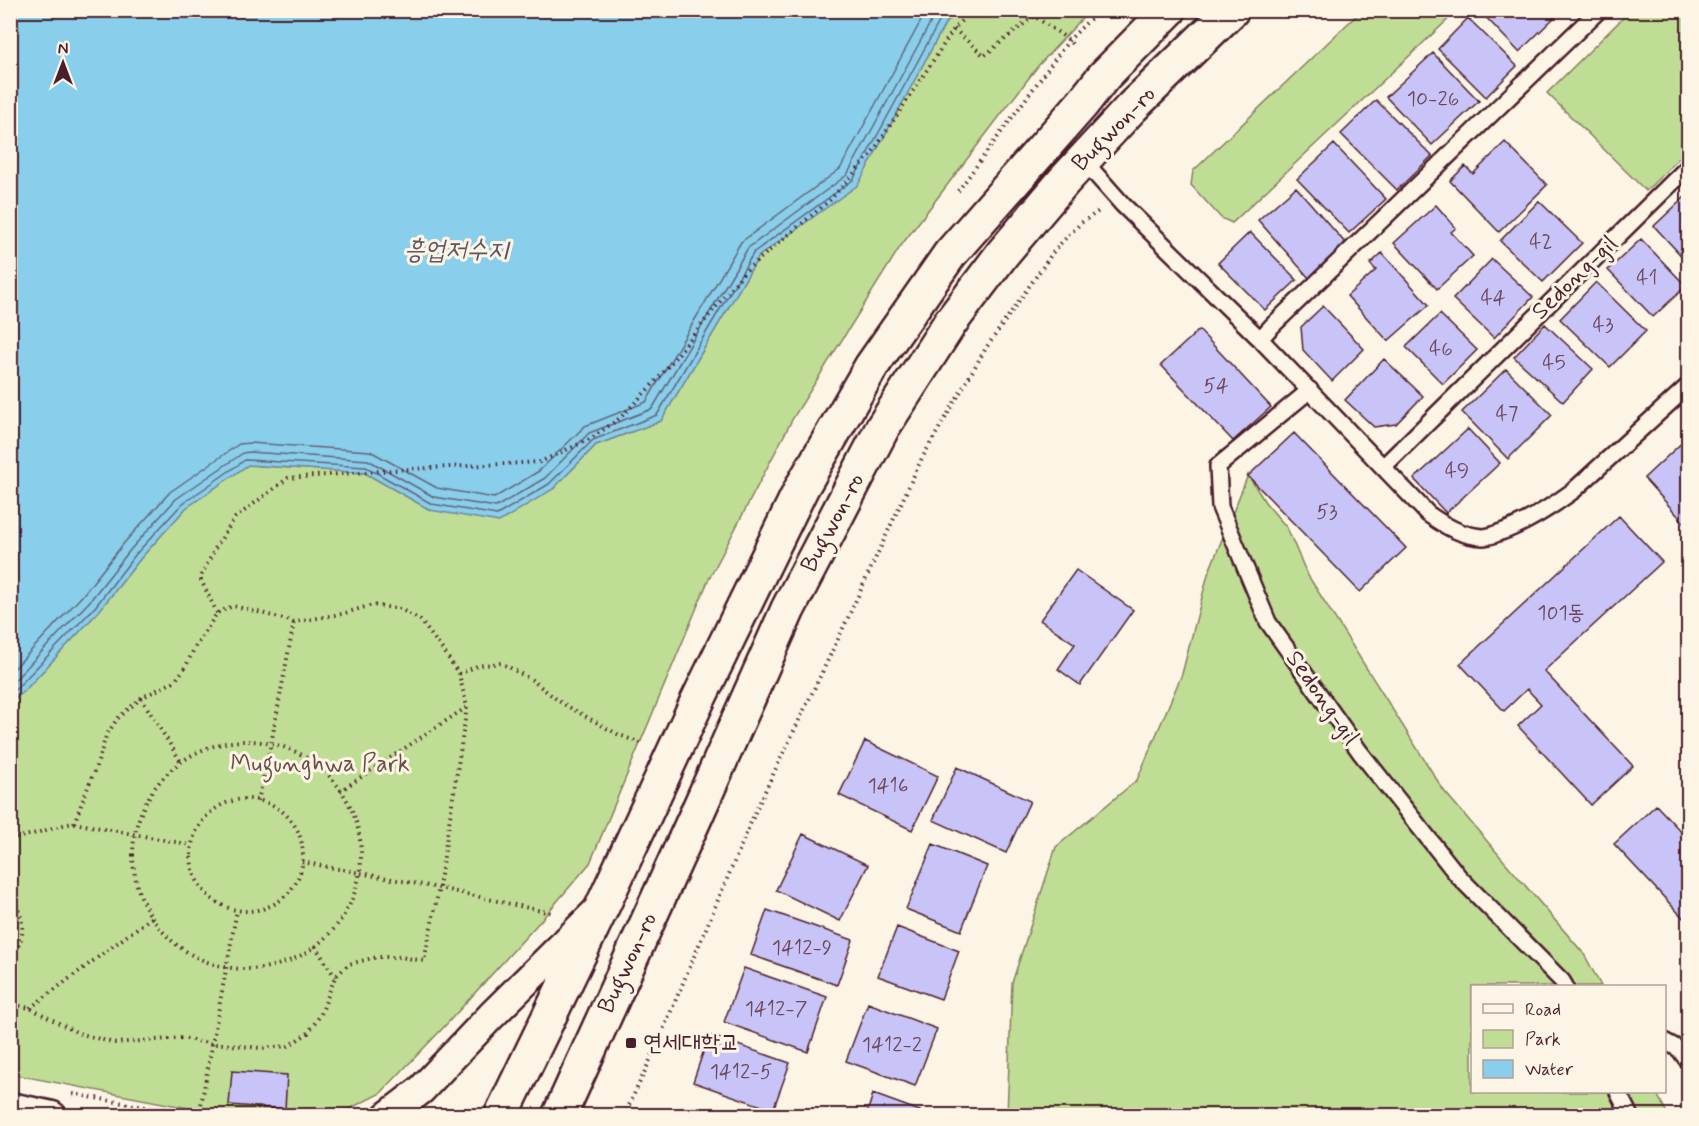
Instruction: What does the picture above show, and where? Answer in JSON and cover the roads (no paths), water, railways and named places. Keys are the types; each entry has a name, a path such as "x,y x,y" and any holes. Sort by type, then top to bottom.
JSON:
{"main road":[{"name":"Bugwon-ro","path":"501,1116 603,906 697,702 802,488 871,368 950,254 1104,76 1169,10"},
{"name":"Bugwon-ro","path":"559,1116 788,609 883,427 950,323 1063,182 1132,107 1232,10"},
{"path":"1082,104 1084,161"}],"street":[{"path":"387,1116 421,1090 603,906"},
{"path":"10,1107 60,1104"}],"lane":[{"path":"1260,339 1599,10"},
{"path":"1084,161 1123,205 1260,339 1428,514 1466,535 1486,537 1512,528 1538,515 1574,491 1689,386"},
{"name":"Sedong-gil","path":"1383,467 1689,167"},
{"name":"Sedong-gil","path":"1310,390 1218,466 1220,507 1228,527 1269,622 1360,752 1459,877 1566,985"},
{"path":"1666,1042 1679,1049 1689,1061"},
{"path":"1618,1093 1630,1116"}],"water":[{"name":"흥업저수지","path":"11,10 958,11 945,24 858,185 759,256 661,421 596,445 553,489 499,522 430,510 365,473 248,465 186,508 141,558 99,611 11,703"}],"place":[{"name":"연세대학교","path":"631,1043"}],"park label":[{"name":"Mugunghwa Park","path":"320,764"}]}
